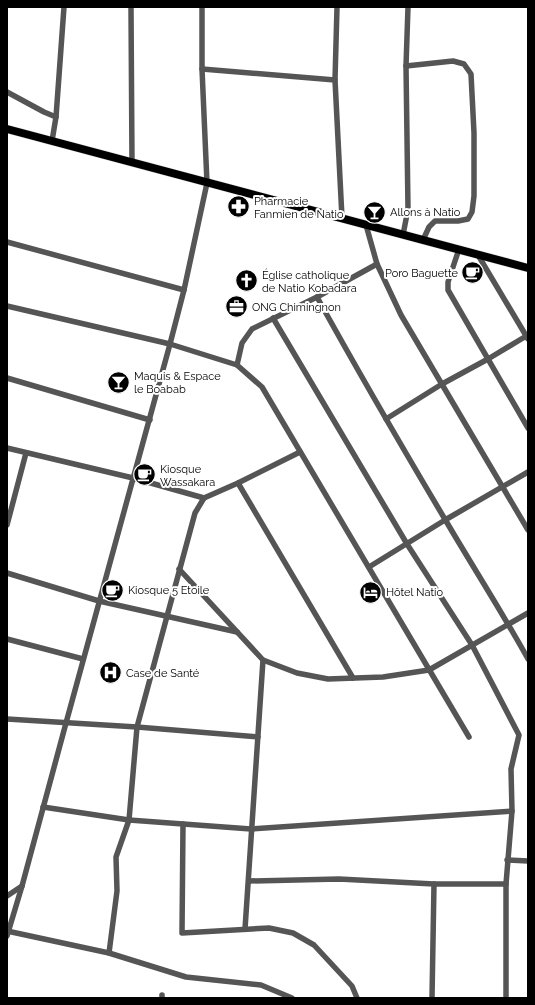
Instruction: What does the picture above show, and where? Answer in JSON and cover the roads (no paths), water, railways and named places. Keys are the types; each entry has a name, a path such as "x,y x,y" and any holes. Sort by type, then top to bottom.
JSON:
{"main road":[{"path":"7,129 528,268"}],"street":[{"path":"52,141 56,117 64,7"},
{"path":"131,7 132,163"},
{"path":"202,7 202,69 207,183 184,290 150,420 8,933 109,953 186,977 261,985 292,998"},
{"path":"337,7 335,80 342,218"},
{"path":"403,235 408,210 406,66 408,7"},
{"path":"406,66 453,61 464,64 471,74 474,133 474,196 472,212 468,219 458,221 435,221 429,227 423,240"},
{"path":"202,69 335,80"},
{"path":"7,92 56,117"},
{"path":"366,225 377,264 401,315 528,530"},
{"path":"7,242 184,290"},
{"path":"459,249 448,282 448,290 528,428"},
{"path":"386,419 442,384 527,336 478,254"},
{"path":"237,365 242,343 252,329 317,297 377,264"},
{"path":"317,297 386,419 528,659"},
{"path":"7,306 170,344 237,365 262,387 469,737"},
{"path":"273,318 408,544 472,645 519,734 511,769 512,811 506,884 506,998"},
{"path":"7,378 150,420"},
{"path":"7,448 133,478 204,498"},
{"path":"109,953 117,891 116,857 129,820 137,727 195,513 204,498 300,452"},
{"path":"7,525 26,453"},
{"path":"368,567 528,472"},
{"path":"238,483 353,678"},
{"path":"179,569 263,660 297,673 328,679 383,677 429,670 528,612"},
{"path":"7,572 99,601 237,632"},
{"path":"7,639 83,659"},
{"path":"245,929 263,660"},
{"path":"7,719 137,727 258,737"},
{"path":"43,807 129,820 252,829 512,811"},
{"path":"183,824 182,933 269,928 293,933 314,945 352,986 357,998"},
{"path":"507,860 528,861"},
{"path":"249,881 339,879 434,884 506,884"},
{"path":"432,998 434,884"},
{"path":"7,896 22,886"}],"place":[{"name":"Pharmacie Fanmien de Natio","path":"239,207"},
{"name":"Allons à Natio","path":"374,212"},
{"name":"Poro Baguette","path":"473,273"},
{"name":"Église catholique de Natio Kobadara","path":"246,281"},
{"name":"ONG Chimingnon","path":"236,307"},
{"name":"Maquis & Espace le Boabab","path":"119,382"},
{"name":"Kiosque Wassakara","path":"145,475"},
{"name":"Kiosque 5 Etoile","path":"113,590"},
{"name":"Hôtel Natio","path":"371,592"},
{"name":"Case de Santé","path":"110,673"}]}
